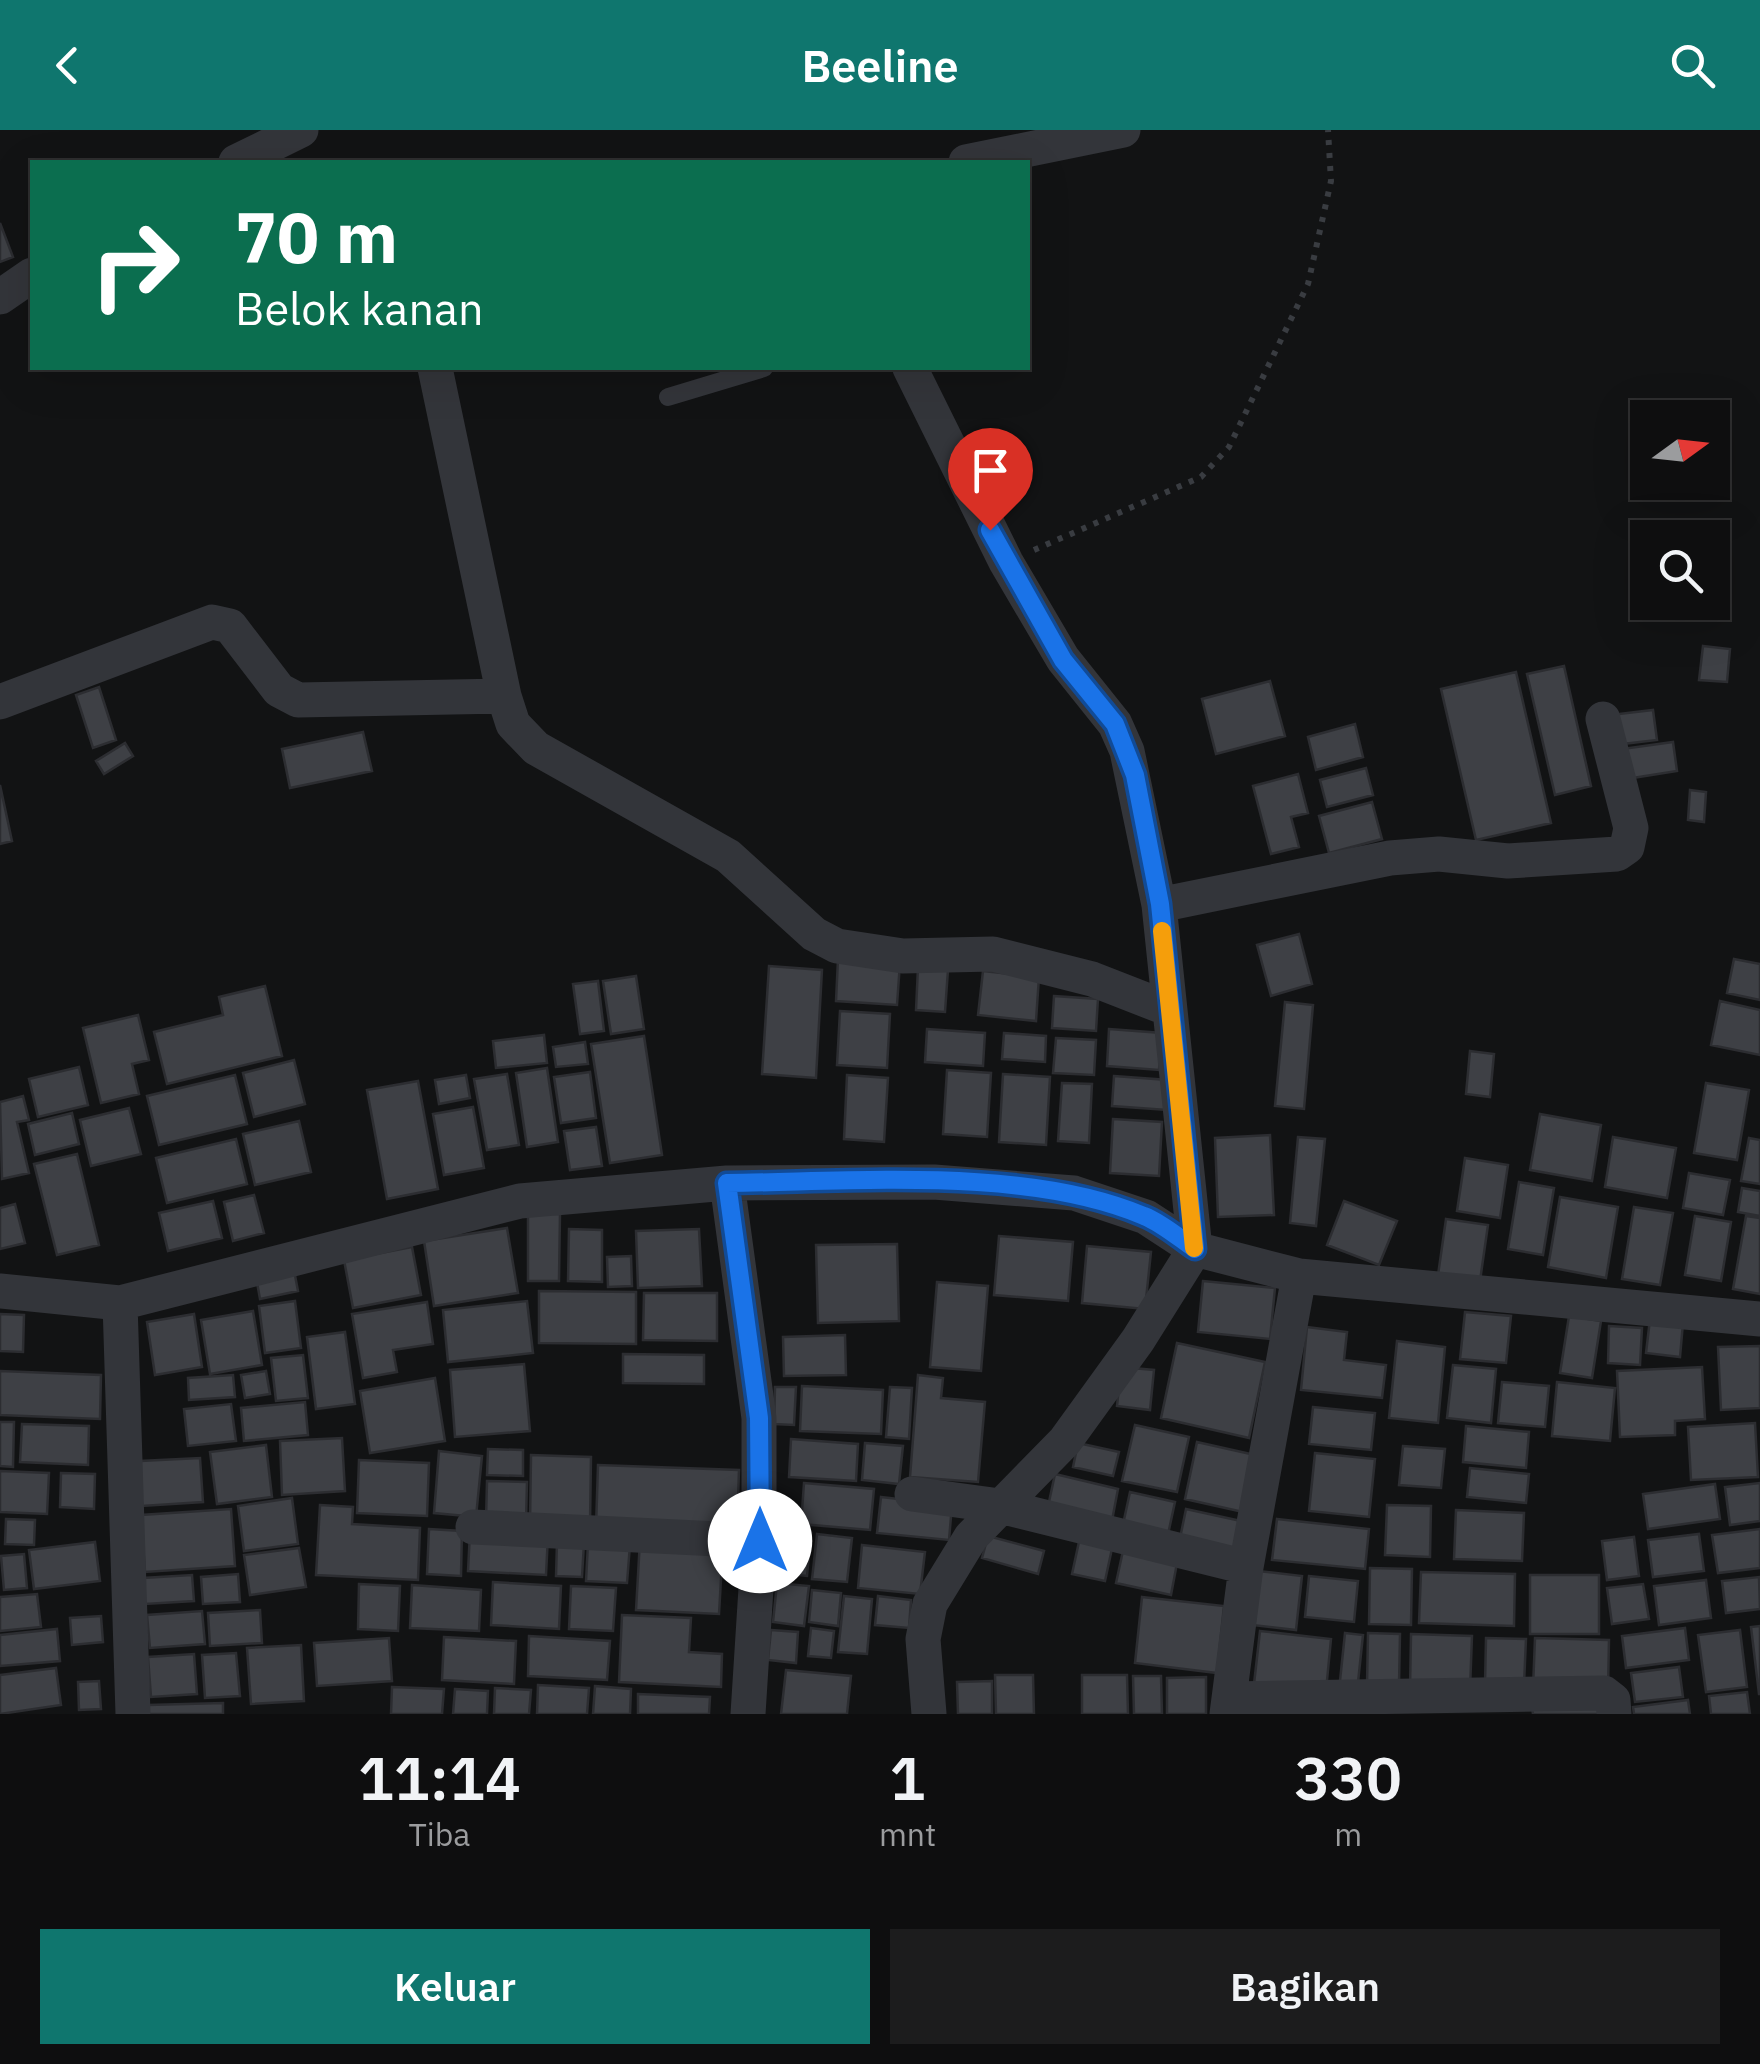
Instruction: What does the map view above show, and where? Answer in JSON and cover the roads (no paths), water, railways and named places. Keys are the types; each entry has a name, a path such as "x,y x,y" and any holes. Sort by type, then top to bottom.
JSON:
{"street":[{"path":"240,160 301,130"},
{"path":"976,160 1123,130"},
{"path":"0,297 30,277"},
{"path":"436,370 504,696 513,724 536,748 728,856 814,934 837,946 903,956 994,954 1092,980 1169,1009"},
{"path":"911,370 1006,562 1063,660 1120,734 1135,775 1160,904 1195,1249 1138,1340 1065,1441 971,1537 930,1604 923,1639 929,1714"},
{"path":"0,702 212,622 230,626 290,698 504,696"},
{"path":"1160,904 1390,858 1438,854 1508,861 1617,854 1627,846 1631,828 1603,719"},
{"path":"0,1291 120,1303 520,1200 727,1183 934,1182 1074,1193 1146,1216 1195,1249 1299,1276 1760,1319"},
{"path":"727,1183 759,1418 760,1541 748,1714"},
{"path":"1299,1276 1246,1567 1228,1707 1599,1693 1613,1700 1614,1714"},
{"path":"120,1303 132,1714"},
{"path":"912,1494 1000,1506 1246,1567"},
{"path":"473,1527 760,1541"}],"lane":[{"path":"668,397 757,370"}]}
